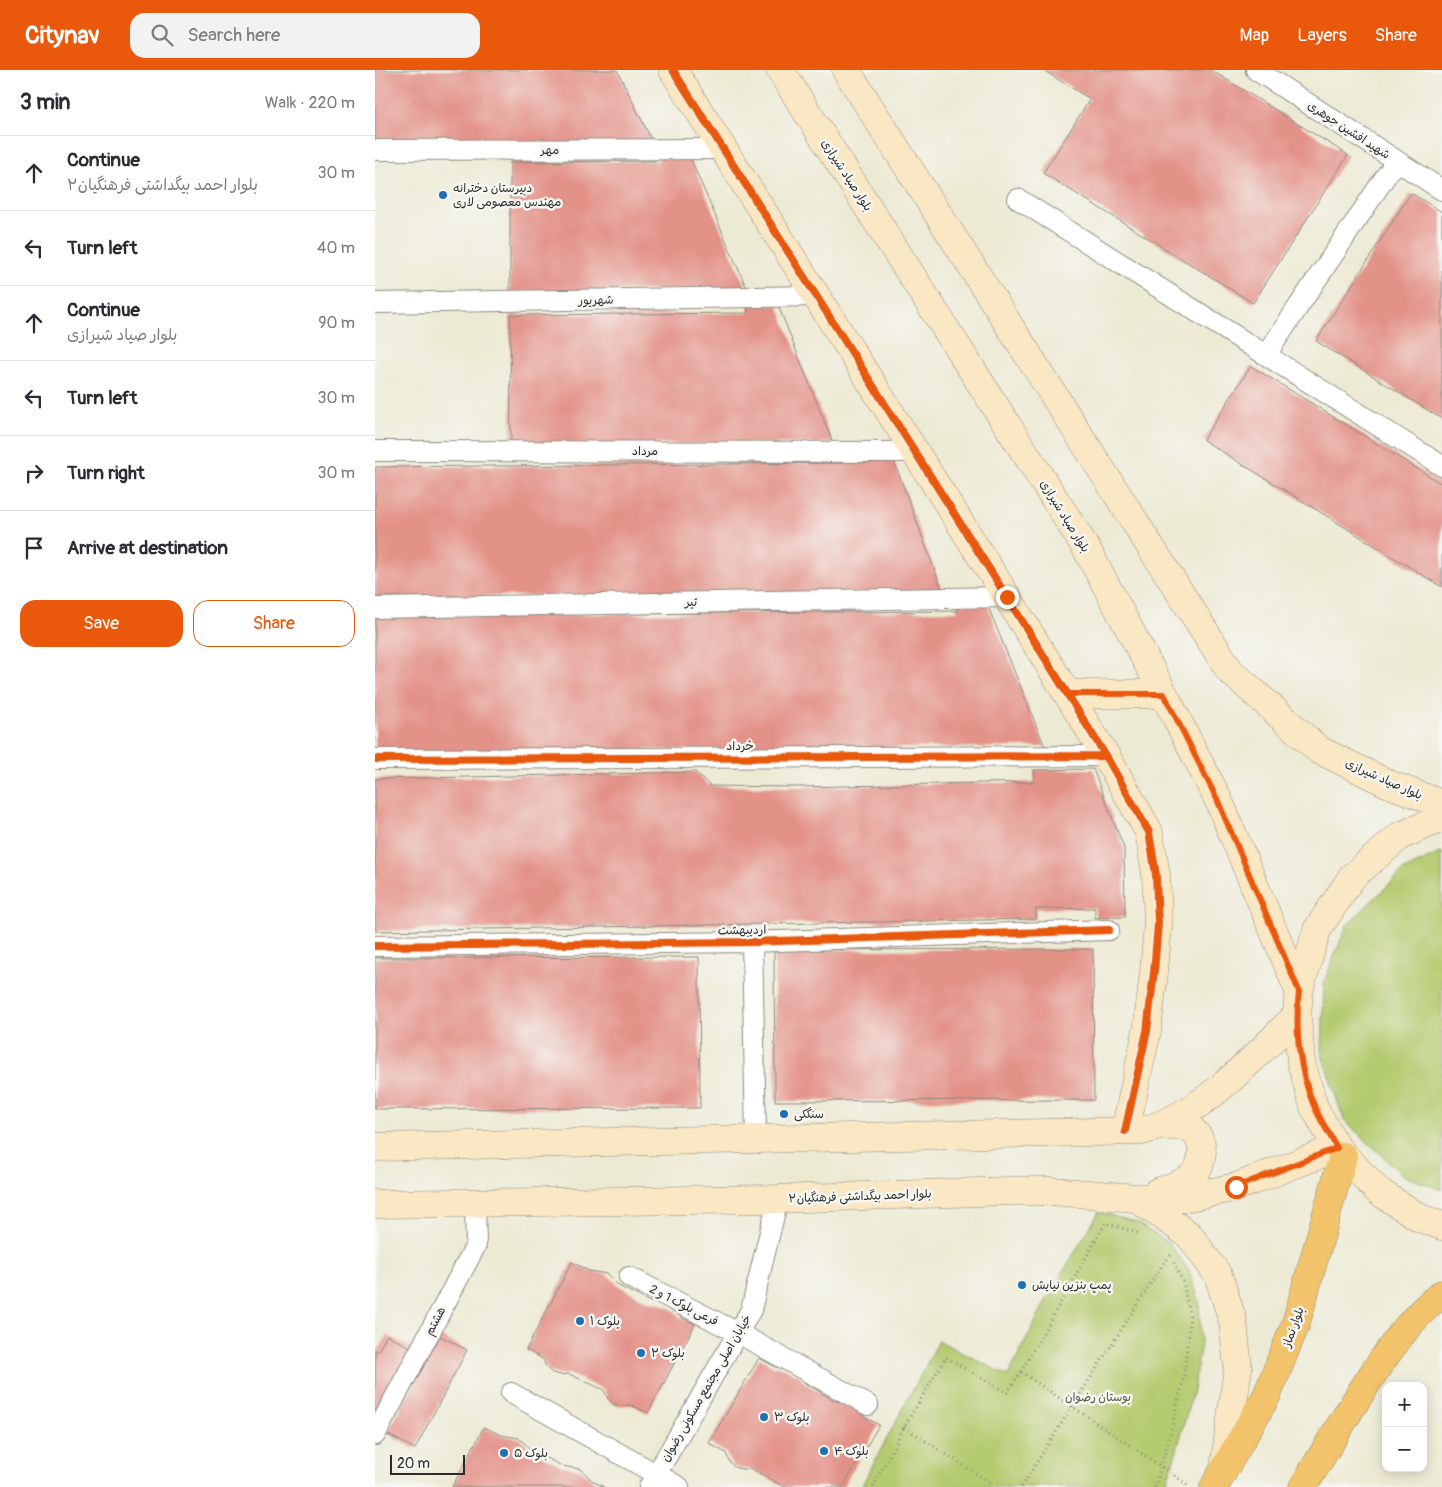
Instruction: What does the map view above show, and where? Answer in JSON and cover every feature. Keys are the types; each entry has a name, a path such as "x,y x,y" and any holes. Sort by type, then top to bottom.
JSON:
{"highway":[{"name":"بلوار نماز","path":"1219,1479 1267,1395 1296,1323 1340,1152"},
{"path":"1303,1487 1354,1403 1395,1342 1429,1303 1442,1294"}],"main road":[{"path":"673,70 725,149 1068,694 1149,832 1156,875 1158,924 1147,1031 1125,1131"},
{"name":"بلوار صیاد شیرازی","path":"780,70 1086,548 1164,694 1217,799 1298,1003"},
{"name":"بلوار صیاد شیرازی","path":"846,70 1230,671 1319,750 1389,784 1442,804"},
{"path":"1068,694 1164,694"},
{"path":"1442,818 1401,836 1352,877 1317,930 1298,1003 1301,1062 1314,1107 1340,1152 1378,1192 1420,1218 1442,1226"},
{"path":"375,1146 1142,1131 1160,1126 1193,1109 1251,1059 1298,1003"},
{"path":"1136,1198 1175,1186 1193,1175 1202,1160 1201,1143 1194,1131 1181,1126 1160,1126"},
{"name":"بلوار احمد بیگداشتی فرهنگیان۲","path":"375,1204 778,1198 1009,1191 1051,1191 1136,1198 1184,1198 1236,1187 1340,1152"},
{"path":"1136,1198 1189,1235 1218,1275 1233,1321 1238,1368 1219,1479"}],"street":[{"name":"شهید افشین جوهری","path":"1256,70 1442,190"},
{"name":"مهر","path":"375,150 725,149"},
{"path":"1266,355 1396,161"},
{"path":"1018,199 1442,466"},
{"name":"شهریور","path":"375,303 817,296"},
{"name":"مرداد","path":"375,451 915,452"},
{"name":"تیر","path":"375,608 1007,597"},
{"name":"خرداد","path":"375,759 1106,756"},
{"name":"اردیبهشت","path":"375,946 752,942 1109,930"},
{"path":"752,942 756,1138"},
{"name":"خیابان اصلی مجتمع مسکونی رضوان","path":"653,1481 751,1310 778,1198"},
{"name":"هشتم","path":"375,1435 476,1245 475,1203"},
{"name":"فرعی بلوک 1 و 2","path":"629,1278 738,1333 868,1405"},
{"path":"511,1393 653,1481 679,1487"}],"path":[{"path":"873,1487 904,1427 946,1357 1007,1392 1021,1372 1105,1223 1136,1198"},
{"path":"1105,1223 1140,1234"},
{"path":"1021,1487 1163,1264 1189,1235"},
{"path":"1155,1487 1184,1375 1190,1317 1183,1282 1171,1256 1166,1252"},
{"path":"1021,1372 1161,1466 1188,1487"},
{"path":"904,1427 997,1487"}],"green space":[{"path":"1442,852 1442,1190 1404,1176 1344,1120 1322,1055 1324,982 1347,925 1404,870"},
{"name":"بوستان رضوان","path":"1099,1212 1136,1222 1169,1243 1189,1270 1199,1301 1201,1343 1193,1390 1165,1487 861,1487 939,1341 1008,1376 1047,1299"}],"building":[{"path":"375,70 617,70 653,143 375,145"},
{"path":"1043,70 1211,70 1348,155 1253,303 1043,173 1090,99"},
{"path":"688,153 747,289 510,292 510,162 658,161 658,154"},
{"path":"1411,193 1442,212 1442,419 1316,341"},
{"path":"748,305 778,305 833,443 511,445 510,315 748,313"},
{"path":"1251,366 1442,484 1442,587 1203,440"},
{"path":"843,456 892,456 943,592 375,597 375,467 843,463"},
{"path":"957,604 987,604 1045,747 375,752 375,616 957,611"},
{"path":"1093,769 1124,848 1125,917 1095,918 1095,908 1036,909 1036,919 375,931 375,779 695,772 710,786 796,787 1034,782 1034,770"},
{"path":"1093,949 1094,1100 775,1101 774,950"},
{"path":"699,957 700,1108 375,1109 375,958"},
{"path":"572,1262 589,1271 607,1274 619,1286 650,1302 660,1303 675,1311 680,1317 695,1324 648,1413 631,1405 613,1404 608,1399 604,1390 569,1374 552,1373 546,1367 543,1359 526,1350"},
{"path":"387,1335 414,1349 375,1422 375,1350 378,1351"},
{"path":"440,1336 467,1350 415,1449 387,1434"},
{"path":"759,1358 800,1376 805,1383 835,1401 845,1402 879,1425 843,1487 785,1487 751,1469 734,1467 726,1453 709,1443"},
{"name":"بلوک ۵","path":"484,1427 501,1435 519,1438 531,1450 562,1466 580,1469 593,1481 604,1487 452,1487"}],"cycle path":[{"path":"673,70 1007,597 1106,756 1149,832 1156,875 1158,924 1147,1031 1125,1131"},
{"path":"375,759 1106,756"},
{"path":"375,946 752,942 1109,930"}],"place":[{"name":"دبیرستان دخترانه مهندس معصومی لاری","path":"443,195"},
{"name":"سنگکی","path":"784,1114"},
{"name":"پمپ بنزین نیایش","path":"1022,1285"},
{"name":"بلوک ۱","path":"580,1321"},
{"name":"بلوک ۲","path":"641,1353"},
{"name":"بلوک ۳","path":"764,1417"},
{"name":"بلوک ۴","path":"824,1451"},
{"name":"بلوک ۵","path":"504,1453"}],"route":[{"path":"1007,597 1068,694 1164,694 1217,799 1299,991 1297,1015 1301,1062 1314,1107 1337,1148 1236,1187"}]}
